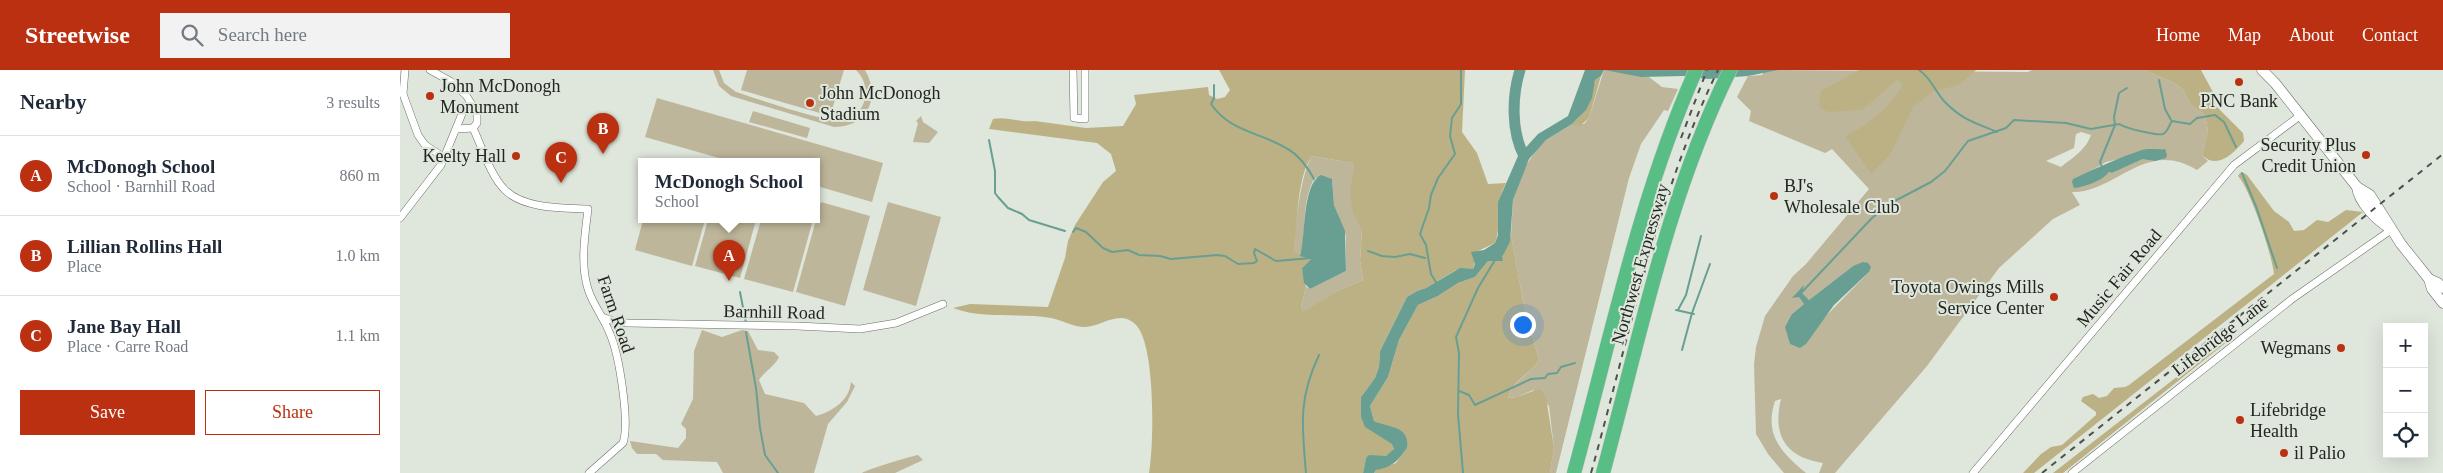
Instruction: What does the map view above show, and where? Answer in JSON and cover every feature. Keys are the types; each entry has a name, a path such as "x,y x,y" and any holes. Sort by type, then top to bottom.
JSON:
{"highway":[{"name":"Northwest Expressway","path":"1574,473 1650,192 1681,103 1696,70"},
{"name":"Northwest Expressway","path":"1603,473 1677,197 1689,165 1718,103 1730,70"},
{"path":"1718,103 1740,70"}],"main road":[{"path":"2262,70 2300,114 2357,187 2370,195 2391,230 2429,279 2432,289 2443,303"},
{"path":"2429,279 2438,283 2443,288"}],"street":[{"path":"405,70 403,94 418,135 425,145 445,158"},
{"path":"430,70 459,87 477,113 478,119 473,128 457,129"},
{"path":"1073,70 1074,118 1085,119 1085,70"},
{"path":"400,218 435,175 445,158 464,109 470,103"},
{"name":"Music Fair Road","path":"1973,473 2234,165 2300,114"},
{"name":"Farm Road","path":"473,128 498,180 512,195 522,201 536,204 588,209 585,239 588,289 616,348 625,433 619,448 589,473"},
{"name":"Lifebridge Lane","path":"2072,473 2292,299 2391,230"},
{"name":"Barnhill Road","path":"602,316 616,322 628,323 860,329 896,323 943,304"}],"shaded area":[{"path":"713,70 719,70 724,83 736,92 806,114 832,120 841,120 852,117 863,106 865,88 863,80 856,70 865,70 872,90 871,100 863,116 855,122 846,126 834,127 731,96 719,86"},
{"name":"John McDonogh Stadium","path":"747,70 844,70 830,116 741,90"},
{"path":"1219,70 1465,70 1462,132 1477,153 1488,184 1506,183 1500,200 1495,243 1478,251 1473,269 1456,270 1407,297 1380,351 1379,367 1375,378 1361,397 1361,417 1393,444 1394,450 1386,456 1366,458 1363,473 1149,473 1152,441 1150,372 1142,334 1135,324 1123,318 1116,318 1091,326 1081,327 1039,316 977,314 953,308 970,304 1048,307 1065,258 1068,241 1075,225 1103,182 1116,171 1111,154 1097,143 989,129 993,119 1035,121 1086,128 1123,126 1136,104 1134,95 1208,87 1209,95 1217,99 1225,97 1230,90","holes":["1312,156 1352,163 1354,167 1350,193 1353,213 1362,230 1360,260 1363,280 1337,291 1303,312 1301,306 1306,287 1302,268 1311,259 1294,252 1303,175"]},
{"path":"1604,70 1649,77 1662,87 1678,89 1668,111 1664,110 1641,144 1629,178 1556,473 1550,473 1554,448 1549,406 1533,390 1517,397 1508,398 1518,382 1539,360 1523,301 1511,235 1513,200 1525,167 1538,147 1572,124 1584,124 1589,118"},
{"path":"1765,70 2028,72 2032,70 2145,70 2176,84 2183,90 2191,105 2205,115 2208,131 2202,155 2208,161 2197,170 2179,162 2162,160 2146,163 2088,190 2072,192 2080,205 2053,219 1999,268 1927,366 1835,473 1819,473 1823,463 1800,456 1785,443 1779,424 1781,399 1775,401 1772,413 1773,433 1782,450 1806,473 1784,473 1768,454 1756,434 1754,364 1756,347 1765,316 1793,276 1806,264 1869,189 1832,149 1825,153 1749,121 1751,111 1737,97 1748,76 1762,75","holes":["2081,132 2091,135 2089,140 2082,149 2061,167 2046,161 2074,148 2076,134","2165,149 2112,173 2109,172 2097,181 2080,187 2091,171 2106,162","1853,266 1869,272 1824,318 1792,314 1804,304 1802,295 1809,300"]},
{"path":"1859,70 1976,70 1959,85 1934,91 1913,107 1890,155 1871,174 1845,136 1861,127 1886,107 1899,92 1903,84 1897,80 1862,110 1828,112 1820,108 1819,100 1821,91"},
{"path":"2145,70 2201,70 2214,94 2213,103 2243,133 2244,141 2225,159 2219,161 2213,161 2202,155 2208,131 2205,115 2191,105 2183,90 2176,84"},
{"path":"1601,76 1589,118 1580,126 1572,124 1586,108 1595,80"},
{"path":"657,98 883,163 872,202 820,187 820,158 719,158 645,137"},
{"path":"753,111 810,128 807,138 749,122"},
{"path":"921,116 923,122 938,132 929,143 913,142 918,123 916,121"},
{"path":"1312,156 1352,163 1354,167 1362,230 1360,260 1363,280 1337,291 1303,313 1301,306 1306,287 1310,289 1346,271 1346,236 1334,205 1332,179 1315,178 1306,206 1300,256 1294,252 1301,188"},
{"path":"2240,173 2247,175 2274,211 2289,222 2294,231 2304,230 2317,220 2328,222 2346,210 2363,212 2034,473 2023,473 2041,454 2051,447 2062,445 2096,415 2096,412 2081,401 2083,397 2093,394 2099,398 2107,396 2114,388 2129,385 2274,274 2260,222 2238,176"},
{"path":"821,202 870,216 845,306 796,292 815,223 820,223"},
{"path":"888,202 941,217 916,306 863,290"},
{"path":"642,223 704,223 692,266 635,250"},
{"path":"707,223 755,223 740,278 695,266"},
{"path":"760,223 812,223 793,292 744,279"},
{"path":"1511,235 1523,301 1539,360 1514,386 1508,398 1541,390 1546,397 1554,448 1550,473 1374,473 1376,470 1396,463 1407,448 1393,427 1383,426 1374,421 1370,406 1388,377 1399,340 1418,305 1438,296 1458,283 1475,277 1488,261 1502,257"},
{"path":"702,330 722,337 742,330 748,331 758,350 774,352 779,357 775,364 759,380 765,394 804,403 816,416 834,408 844,400 850,389 851,382 855,386 847,402 828,424 814,473 723,473 717,462 663,460 656,454 637,454 632,448 630,441 678,448 686,438 686,429 681,424 693,399 694,351"},
{"path":"2232,334 2228,341 2063,473 2053,473"},
{"path":"918,455 923,460 895,473 862,473 879,466"}],"water":[{"path":"1585,70 1604,70 1601,76 1595,80 1592,98 1586,110 1572,124 1546,140 1529,159 1513,200 1510,242 1502,257 1503,261 1488,261 1475,277 1458,283 1438,296 1418,305 1399,340 1388,377 1370,406 1374,421 1402,431 1407,441 1407,448 1390,465 1376,470 1374,473 1363,473 1366,458 1369,455 1386,456 1394,449 1392,444 1365,427 1361,417 1361,397 1375,378 1379,367 1380,351 1407,297 1460,268 1473,269 1475,264 1471,252 1484,250 1495,243 1498,235 1498,202 1518,156 1538,134 1568,116"},
{"path":"1604,70 1778,70 1748,76 1708,79 1683,76 1641,77"},
{"path":"2165,149 2166,158 2155,161 2143,159 2112,173 2109,172 2093,183 2074,188 2073,179 2107,163 2142,150"},
{"path":"1321,175 1332,179 1334,205 1345,231 1346,271 1310,289 1304,283 1302,268 1311,259 1300,256 1308,199 1315,180"},
{"path":"1863,262 1868,263 1871,267 1869,272 1834,305 1806,344 1800,348 1790,344 1785,327 1792,314 1804,304 1799,297 1792,298 1804,285 1802,293 1809,300 1853,266"}],"waterway":[{"path":"1437,284 1431,274 1426,245 1420,234 1438,178 1455,154 1450,136 1452,118 1461,104 1461,70"},
{"path":"1520,70 1515,91 1514,113 1517,136 1524,156"},
{"path":"1919,70 1927,77 1944,101 1957,112 1969,120 1997,132"},
{"path":"2159,80 2165,109 2171,120"},
{"path":"1214,85 1214,98 1211,104 1219,113 1236,126 1276,143 1295,154 1303,162 1314,179"},
{"path":"2102,167 2100,162 2115,125 2114,117 2119,93 2127,88"},
{"path":"1802,292 1872,218 1889,204 1931,182 1945,171 1968,141 2006,128 2014,120 2066,123 2091,129 2119,124 2154,134 2163,134 2172,121 2190,124 2197,118 2215,115 2224,122 2236,147"},
{"path":"989,140 995,171 995,193 998,197 1008,208 1022,214 1029,220 1065,231"},
{"path":"2242,173 2257,209 2277,268"},
{"path":"1073,232 1076,228 1086,232 1103,248 1112,252 1128,250 1139,255 1160,256 1171,259 1217,255 1225,256 1238,264 1254,263 1257,261 1254,253 1255,249 1276,261 1312,258"},
{"path":"1678,310 1686,295 1701,236"},
{"path":"1368,251 1382,256 1395,257 1410,254 1425,258"},
{"path":"1463,473 1458,414 1459,353 1456,337 1478,288 1495,260"},
{"path":"1682,350 1692,313 1710,264"},
{"path":"740,292 746,323"},
{"path":"1676,310 1694,314"},
{"path":"746,332 765,455 778,473"},
{"path":"1306,473 1303,413 1308,385 1319,355"},
{"path":"1459,391 1469,395 1475,405 1531,379 1545,378 1548,374 1557,373 1561,367 1575,363"}],"railway":[{"path":"1681,138 1707,70"},
{"path":"1591,473 1661,218 1696,118 1718,70"},
{"path":"2042,473 2443,154"}],"place":[{"name":"PNC Bank","path":"2239,82"},
{"name":"John McDonogh Monument","path":"430,96"},
{"name":"John McDonogh Stadium","path":"810,103"},
{"name":"Lillian Rollins Hall","path":"603,154"},
{"name":"Security Plus Credit Union","path":"2366,155"},
{"name":"Keelty Hall","path":"516,156"},
{"name":"Jane Bay Hall","path":"561,183"},
{"name":"BJ's Wholesale Club","path":"1774,196"},
{"name":"McDonogh School","path":"729,281"},
{"name":"Toyota Owings Mills Service Center","path":"2054,297"},
{"name":"Wegmans","path":"2341,348"},
{"name":"Lifebridge Health","path":"2240,420"},
{"name":"il Palio","path":"2284,453"}]}
